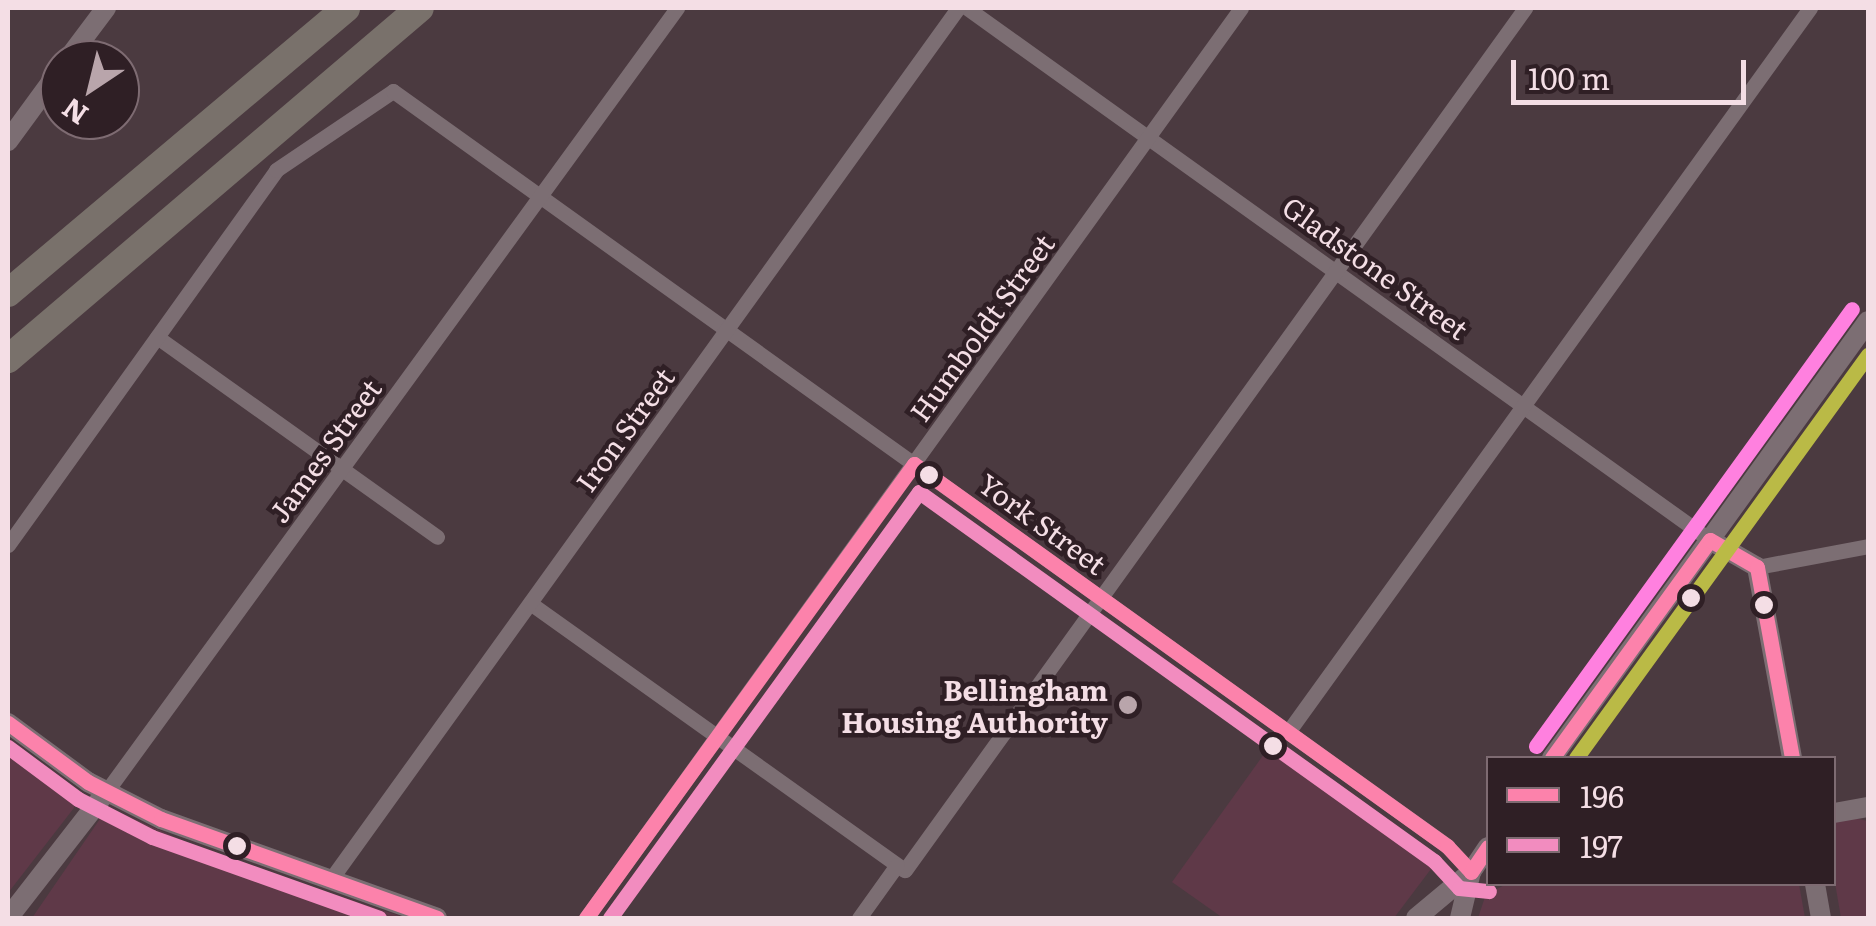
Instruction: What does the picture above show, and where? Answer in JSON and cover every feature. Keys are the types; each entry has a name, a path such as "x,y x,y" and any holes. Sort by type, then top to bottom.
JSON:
{"highway":[{"path":"8,293 346,8"},
{"path":"8,359 420,8"}],"street":[{"path":"82,40 106,8"},
{"name":"James Street","path":"8,918 344,470 676,8"},
{"name":"Iron Street","path":"330,879 958,8"},
{"name":"Gladstone Street","path":"967,8 1710,540 1756,566"},
{"name":"Humboldt Street","path":"586,918 1241,8"},
{"path":"860,918 1100,598 1525,8"},
{"path":"1288,732 1810,8"},
{"name":"York Street","path":"156,337 276,170 393,92 1480,872"},
{"path":"8,140 40,97"},
{"path":"1553,756 1868,321"},
{"path":"8,545 156,337 437,537"},
{"path":"1792,756 1756,566 1868,546"},
{"path":"530,603 901,868"},
{"path":"8,723 106,792 243,854 330,879 438,918"},
{"path":"1836,813 1868,807"},
{"path":"1416,918 1480,872"},
{"path":"1460,918 1480,872"},
{"path":"1815,886 1821,918"}],"shaded area":[{"path":"8,738 73,792 77,804 8,893"},
{"path":"1272,743 1434,865 1394,918 1223,918 1172,882"},
{"path":"116,811 220,857 406,918 32,918 102,816"},
{"path":"1836,821 1868,821 1868,918 1841,918 1836,886"},
{"path":"1503,886 1799,886 1805,918 1478,918 1486,894"}],"transit line":[{"path":"1536,746 1852,309"},
{"path":"1577,756 1868,354"},
{"name":"196","path":"586,918 914,464 1447,846 1471,872 1486,850"},
{"name":"197","path":"610,918 919,492 1434,861 1459,888 1489,891"},
{"name":"196","path":"1553,756 1710,540 1757,567 1792,756"},
{"name":"196","path":"8,723 88,782 161,819 437,918"},
{"name":"197","path":"8,747 78,799 152,837 379,918"}],"place":[{"name":"Bellingham Housing Authority","path":"1128,705"}]}
